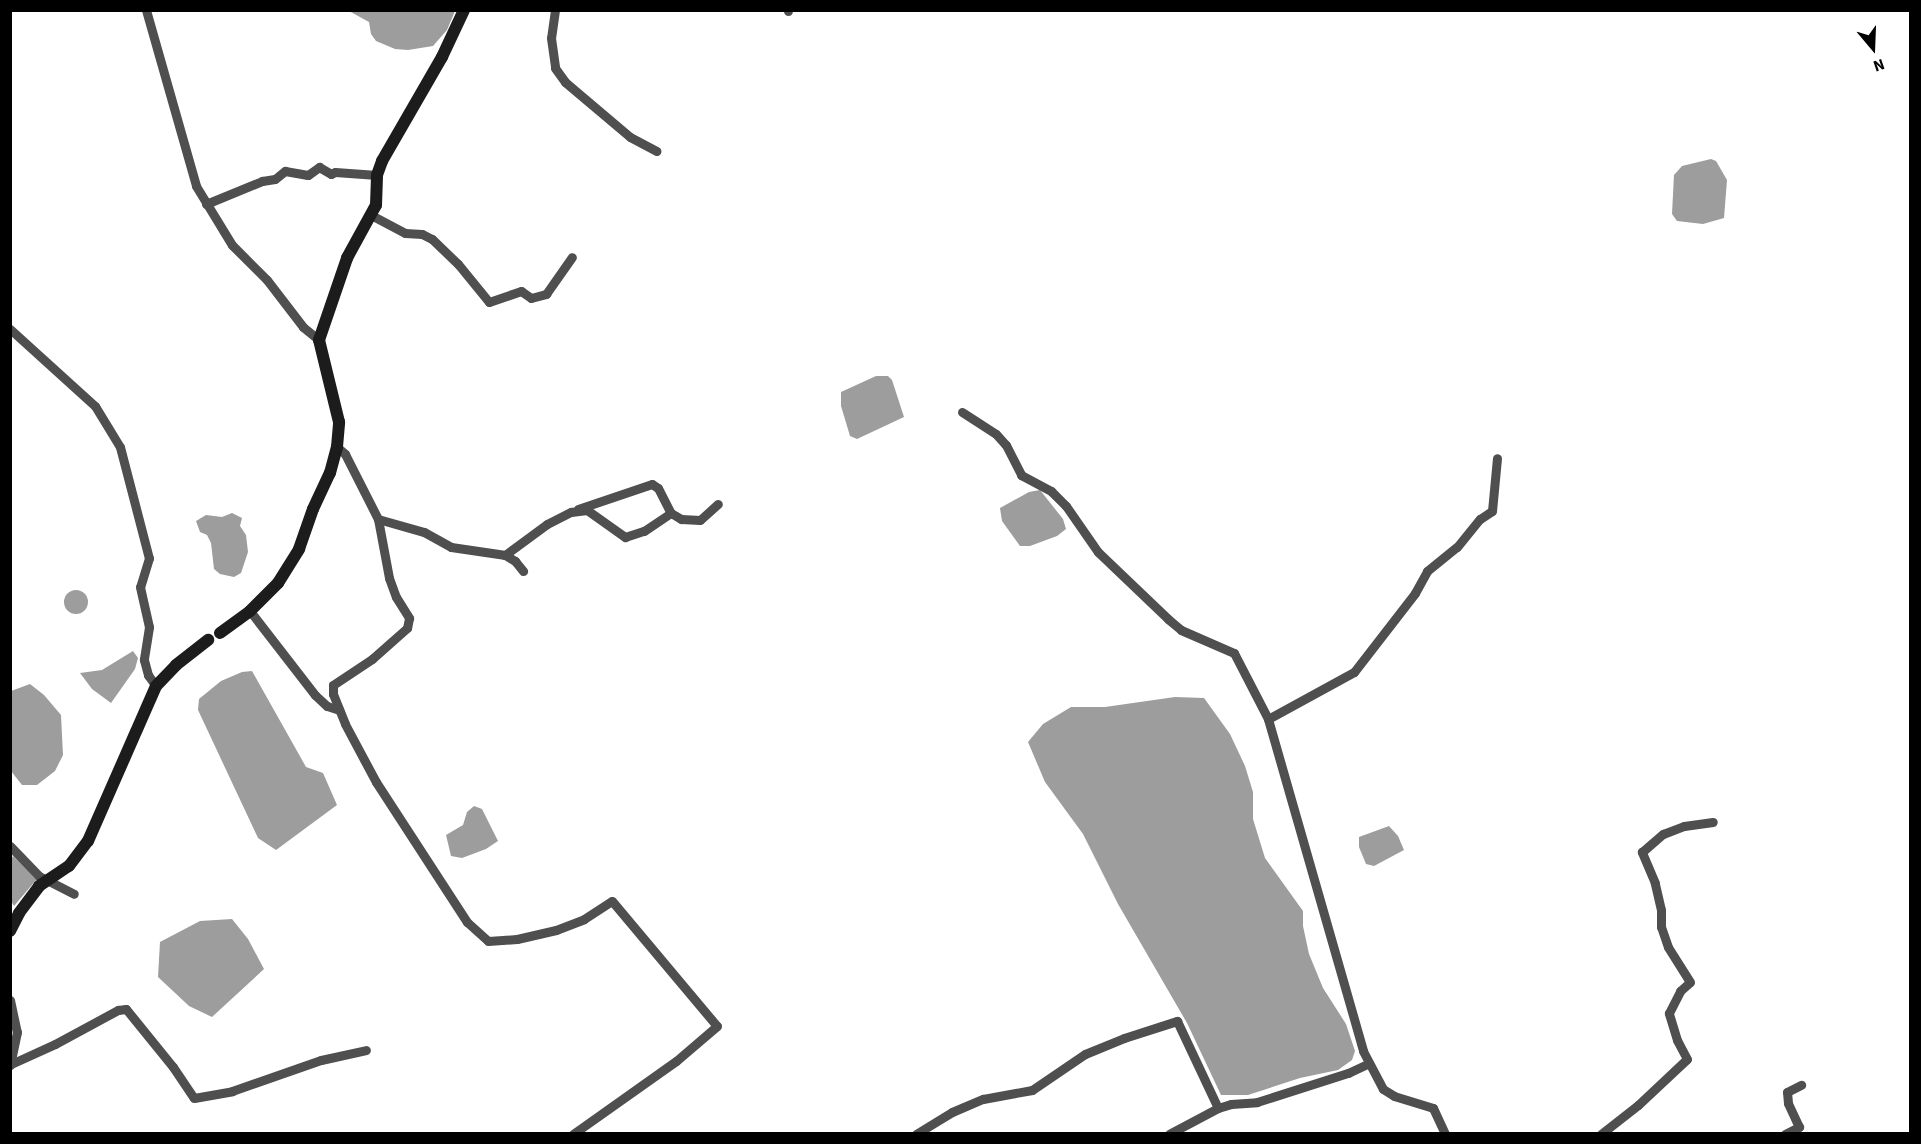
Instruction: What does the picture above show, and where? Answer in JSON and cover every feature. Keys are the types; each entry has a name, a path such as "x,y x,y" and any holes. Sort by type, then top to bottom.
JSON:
{"street":[{"path":"146,10 171,91 182,144 196,186 232,245 267,280 303,327 320,340"},
{"path":"220,633 250,611 278,583 299,549 313,509 330,473 337,447 339,422 324,370 320,340 347,258 376,205 376,175 442,57 464,10"},
{"path":"555,10 551,38 555,68 565,82 630,137 656,151"},
{"path":"206,204 254,183 275,179 285,171 308,175 319,167 331,174 335,172 376,175"},
{"path":"371,215 405,233 422,234 432,239 458,264 489,302 521,291 531,298 546,294 572,257"},
{"path":"10,329 95,406 120,447 149,558 140,587 149,627 144,660 148,675 156,686"},
{"path":"962,412 996,434 1017,463 1020,475 1051,491 1066,506 1098,552 1168,620 1181,630 1233,653 1268,719 1339,975 1363,1051 1383,1089 1394,1096 1433,1108 1445,1134"},
{"path":"337,447 345,454 378,519 389,578 396,597 409,618 407,628 372,659 333,686 339,710 376,782 467,922 488,941 517,939 556,930 584,919 612,901 717,1026 667,1067 573,1134"},
{"path":"1268,719 1354,672 1415,593 1428,571 1456,547 1480,519 1492,511 1497,458"},
{"path":"505,555 547,524 571,512 652,484 658,488 671,513 681,519 700,520 718,504"},
{"path":"571,512 587,510 624,537 644,531 671,513"},
{"path":"378,519 424,532 451,547 505,555 515,561 523,571"},
{"path":"250,611 315,695 327,706 339,710"},
{"path":"10,931 19,913 39,886 69,867 88,841 156,686 176,665 208,640"},
{"path":"1601,1134 1638,1105 1687,1059 1677,1040 1669,1013 1680,991 1690,982 1668,947 1661,927 1661,910 1655,883 1642,852 1663,834 1684,826 1713,822"},
{"path":"10,846 47,882 74,894"},
{"path":"10,1000 17,1032 11,1065"},
{"path":"11,1065 118,1010 126,1009 173,1066 194,1098 232,1091 321,1060 366,1050"},
{"path":"916,1134 952,1112 983,1099 1032,1089 1085,1054 1177,1021 1218,1108"},
{"path":"1169,1134 1218,1108 1266,1099 1369,1064"},
{"path":"1785,1134 1799,1127 1788,1102 1787,1092 1802,1085"}],"shaded area":[{"path":"349,11 455,11 447,30 433,46 408,50 395,49 376,41 371,34 369,22"},
{"path":"1711,159 1716,161 1727,180 1724,218 1703,224 1677,221 1672,214 1674,175 1682,166"},
{"path":"876,376 888,376 892,380 904,417 857,439 850,436 841,406 841,392"},
{"path":"1040,490 1063,519 1066,529 1057,536 1030,546 1020,546 1002,521 1000,508 1029,492"},
{"path":"232,513 242,518 240,526 246,535 248,552 241,573 234,577 220,574 214,569 211,543 207,535 200,532 196,521 206,515 222,517"},
{"path":"76,590 84,594 88,602 84,610 76,614 68,610 64,602 68,594"},
{"path":"133,651 138,658 135,669 111,703 92,689 80,673 102,670"},
{"path":"252,671 306,767 323,773 337,805 276,850 258,838 198,710 199,699 221,681 242,672"},
{"path":"30,684 44,695 61,715 63,755 55,771 37,785 22,785 11,771 11,691"},
{"path":"1175,697 1204,698 1230,734 1245,766 1253,792 1253,819 1265,858 1303,911 1303,926 1309,954 1323,988 1346,1024 1355,1051 1352,1060 1338,1070 1300,1078 1248,1095 1221,1095 1187,1023 1118,904 1083,834 1045,782 1028,742 1043,724 1071,707 1105,707"},
{"path":"474,806 482,809 498,841 486,849 462,858 451,856 446,835 463,825 467,812"},
{"path":"1389,826 1398,836 1404,850 1374,866 1366,864 1359,847 1359,837"},
{"path":"13,856 37,879 14,906 11,901 10,861"},
{"path":"232,919 248,939 264,969 212,1017 189,1006 158,977 160,942 200,921"}]}
